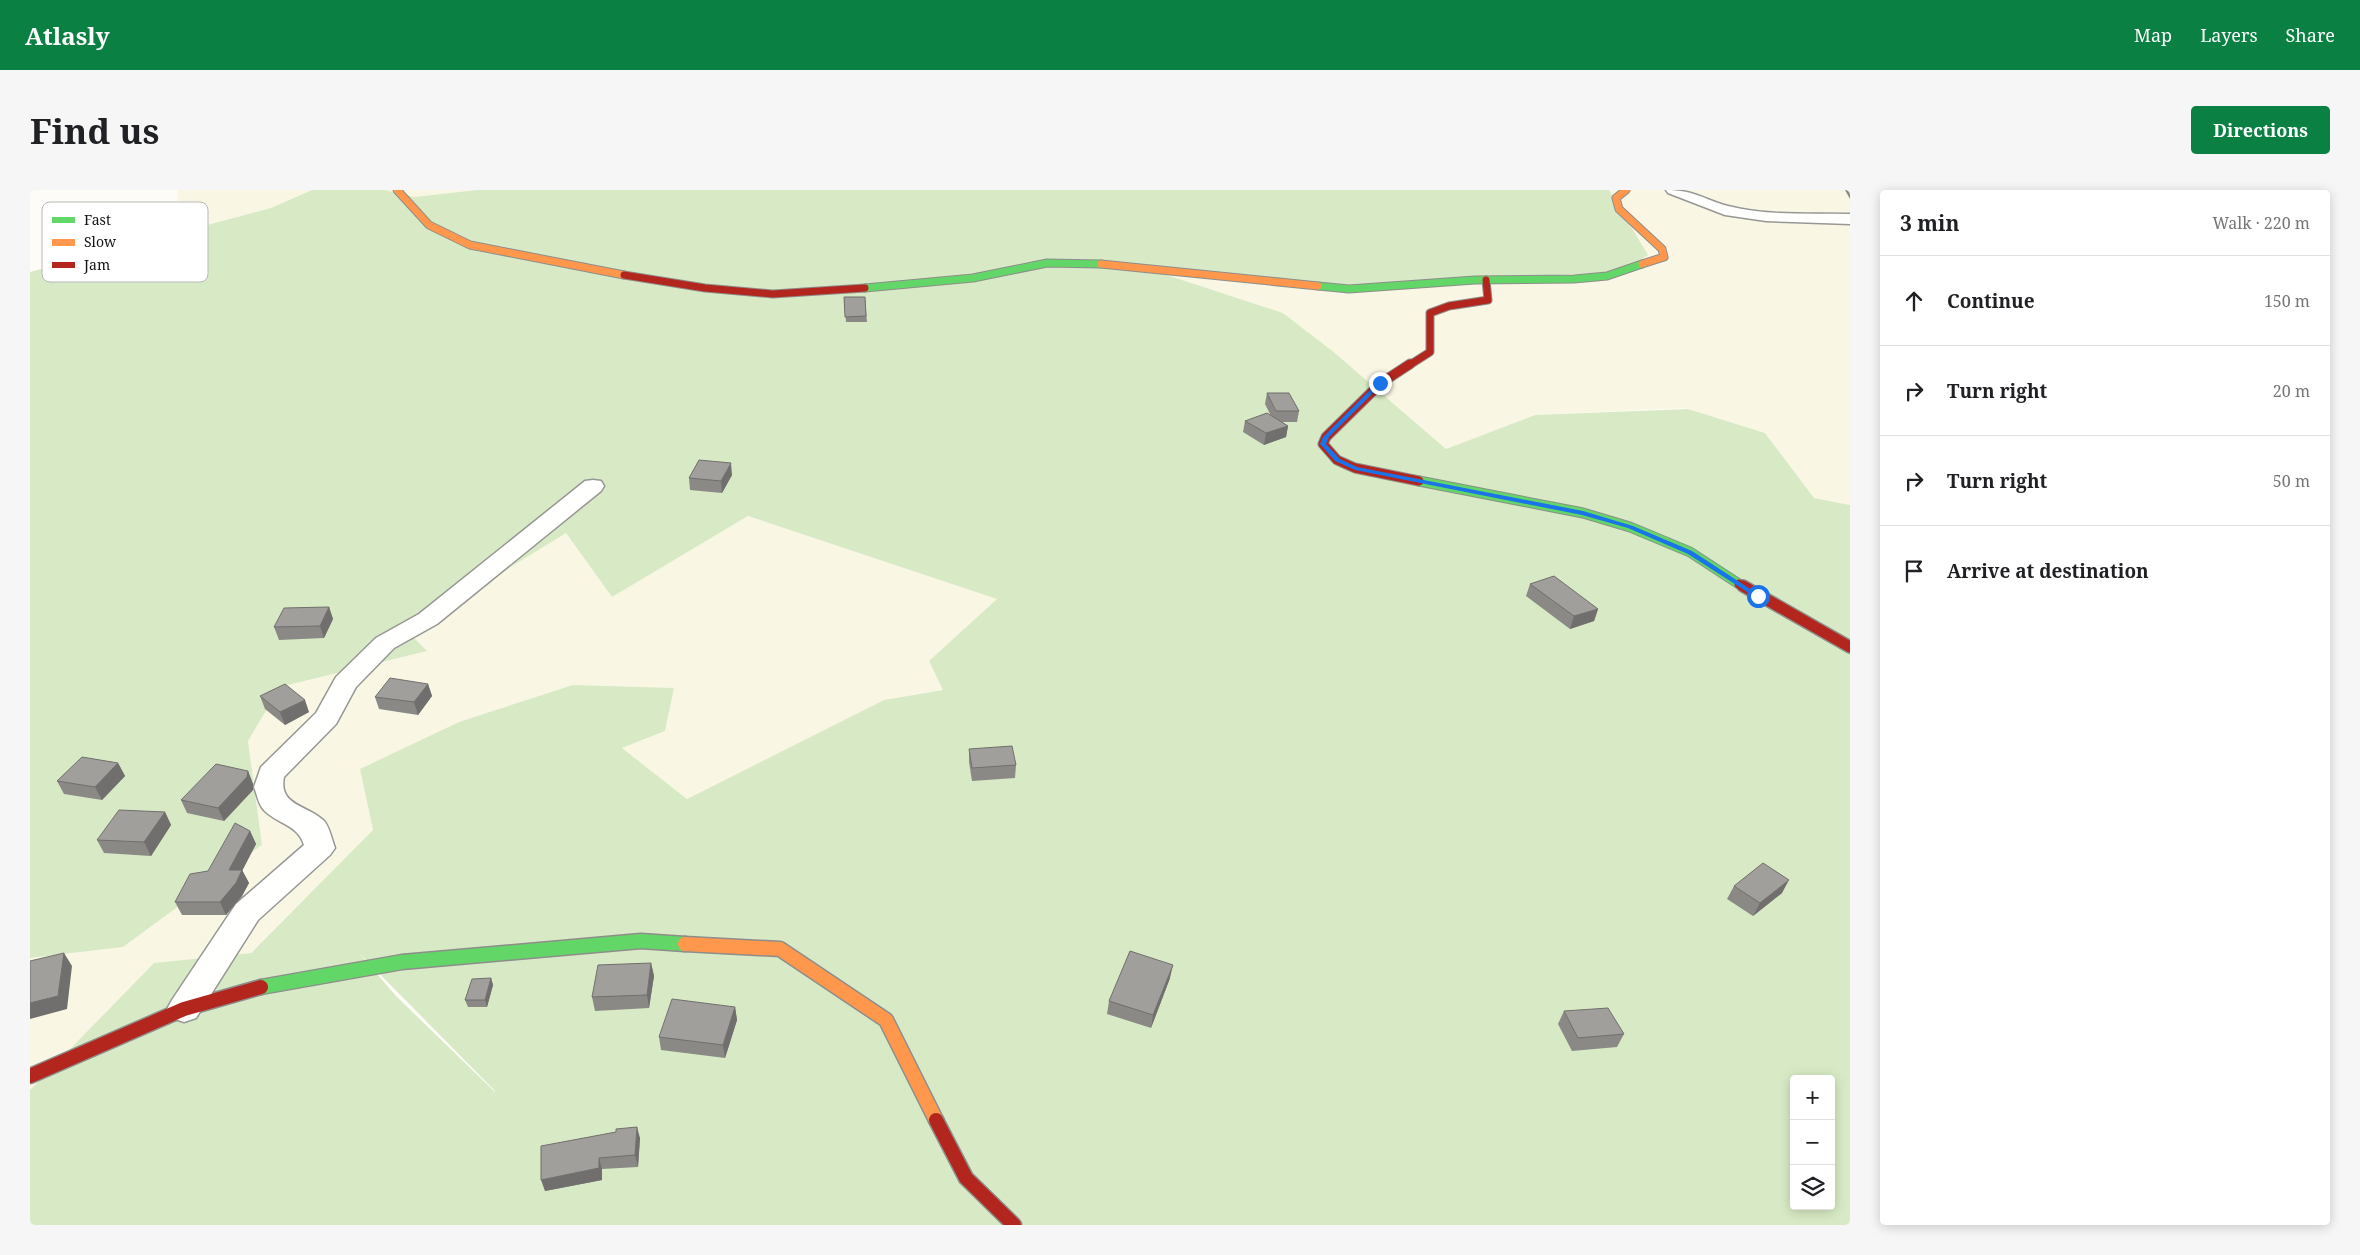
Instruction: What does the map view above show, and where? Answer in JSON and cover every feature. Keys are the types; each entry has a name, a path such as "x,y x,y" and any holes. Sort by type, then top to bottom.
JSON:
{"street":[{"path":"397,190 429,225 470,245 565,264 705,288 773,294 974,278 1048,263 1078,262 1349,289 1486,280 1574,279 1607,276 1664,257 1662,249 1619,210 1616,198 1626,190"},
{"path":"1673,190 1725,210 1766,216 1850,219"},
{"path":"1486,280 1488,300 1449,306 1430,313 1430,352 1380,383 1326,437 1323,444 1337,460 1355,468 1583,513 1630,527 1690,552 1758,596 1850,647"},
{"path":"184,1009 247,912 320,848 314,829 274,803 268,787 271,774 327,718 345,683 385,643 428,619 593,486"},
{"path":"30,1076 184,1009 277,983 402,962 641,941 780,949 886,1020 966,1178 1014,1225"}],"shaded area":[{"path":"178,190 312,190 271,208 208,225 208,202 177,202"},
{"path":"385,190 477,190 414,197"},
{"path":"1607,190 1850,190 1850,505 1814,498 1765,433 1685,408 1535,415 1446,449 1336,354 1127,262"},
{"path":"748,516 998,599 930,661 944,690 884,700 687,799 622,748 665,731 674,688 361,769 374,830 250,953 154,963 30,1090 30,958 123,947 262,845 248,741 280,687 426,651 407,631 566,533 612,597"}],"green space":[{"path":"312,190 385,190 414,197 477,190 1609,190 1648,255 1623,271 1349,289 1130,263 1283,313 1336,354 1446,449 1535,415 1688,409 1765,433 1814,498 1850,505 1850,1225 30,1225 30,1090 154,963 251,953 373,830 360,769 459,722 573,685 674,688 665,731 622,748 687,799 884,700 943,690 929,661 997,599 748,516 612,597 566,533 407,631 427,651 280,687 248,741 262,845 123,947 30,958 30,272 42,269 42,282 208,282 208,225 271,208","holes":["358,952 495,1091 396,996"]}],"building":[{"path":"844,297 865,297 866,316 845,317"},
{"path":"1267,393 1289,393 1299,411 1276,411"},
{"path":"1267,413 1288,426 1266,433 1245,421"},
{"path":"699,460 731,463 721,481 689,478"},
{"path":"1554,576 1598,609 1574,616 1530,584"},
{"path":"329,607 320,626 274,627 284,608"},
{"path":"390,678 428,684 414,702 375,697"},
{"path":"285,684 305,700 280,712 260,696"},
{"path":"1012,746 1016,765 972,768 969,749"},
{"path":"82,757 118,763 95,787 57,781"},
{"path":"216,764 248,771 247,777 218,808 181,800"},
{"path":"119,810 165,812 144,842 97,840"},
{"path":"235,823 250,831 229,870 242,870 236,883 220,902 175,902 190,874 208,871"},
{"path":"1763,863 1789,880 1760,903 1734,886"},
{"path":"1130,951 1173,965 1153,1015 1109,1001"},
{"path":"64,953 58,996 30,1003 30,961"},
{"path":"651,963 647,995 592,997 598,965"},
{"path":"491,978 485,1000 465,1000 472,979"},
{"path":"672,999 735,1007 723,1045 659,1037"},
{"path":"1608,1008 1624,1034 1578,1038 1564,1011"},
{"path":"637,1127 635,1155 599,1158 599,1168 541,1180 541,1146 616,1132 616,1129"}],"traffic: fast":[{"path":"865,288 973,278 1047,263 1101,264"},
{"path":"1318,286 1349,289 1475,280 1574,279 1607,276 1642,264"},
{"path":"1419,481 1583,513 1630,527 1690,552 1739,584"},
{"path":"261,987 402,962 641,941 685,944"}],"traffic: slow":[{"path":"397,190 429,225 470,245 624,275"},
{"path":"1626,190 1616,198 1619,209 1662,249 1664,257 1642,264"},
{"path":"1101,264 1318,286"},
{"path":"685,944 780,949 886,1020 936,1120"}],"traffic: jam":[{"path":"624,275 705,288 773,294 865,288"},
{"path":"1419,481 1355,468 1337,460 1323,444 1326,437 1381,383 1430,352 1430,313 1449,306 1488,300 1486,280"},
{"path":"1739,584 1850,647"},
{"path":"30,1076 184,1009 261,987"},
{"path":"936,1120 966,1178 1014,1225"}],"route":[{"path":"1380,383 1326,437 1323,444 1337,460 1355,468 1583,513 1630,527 1690,552 1758,596"}]}
